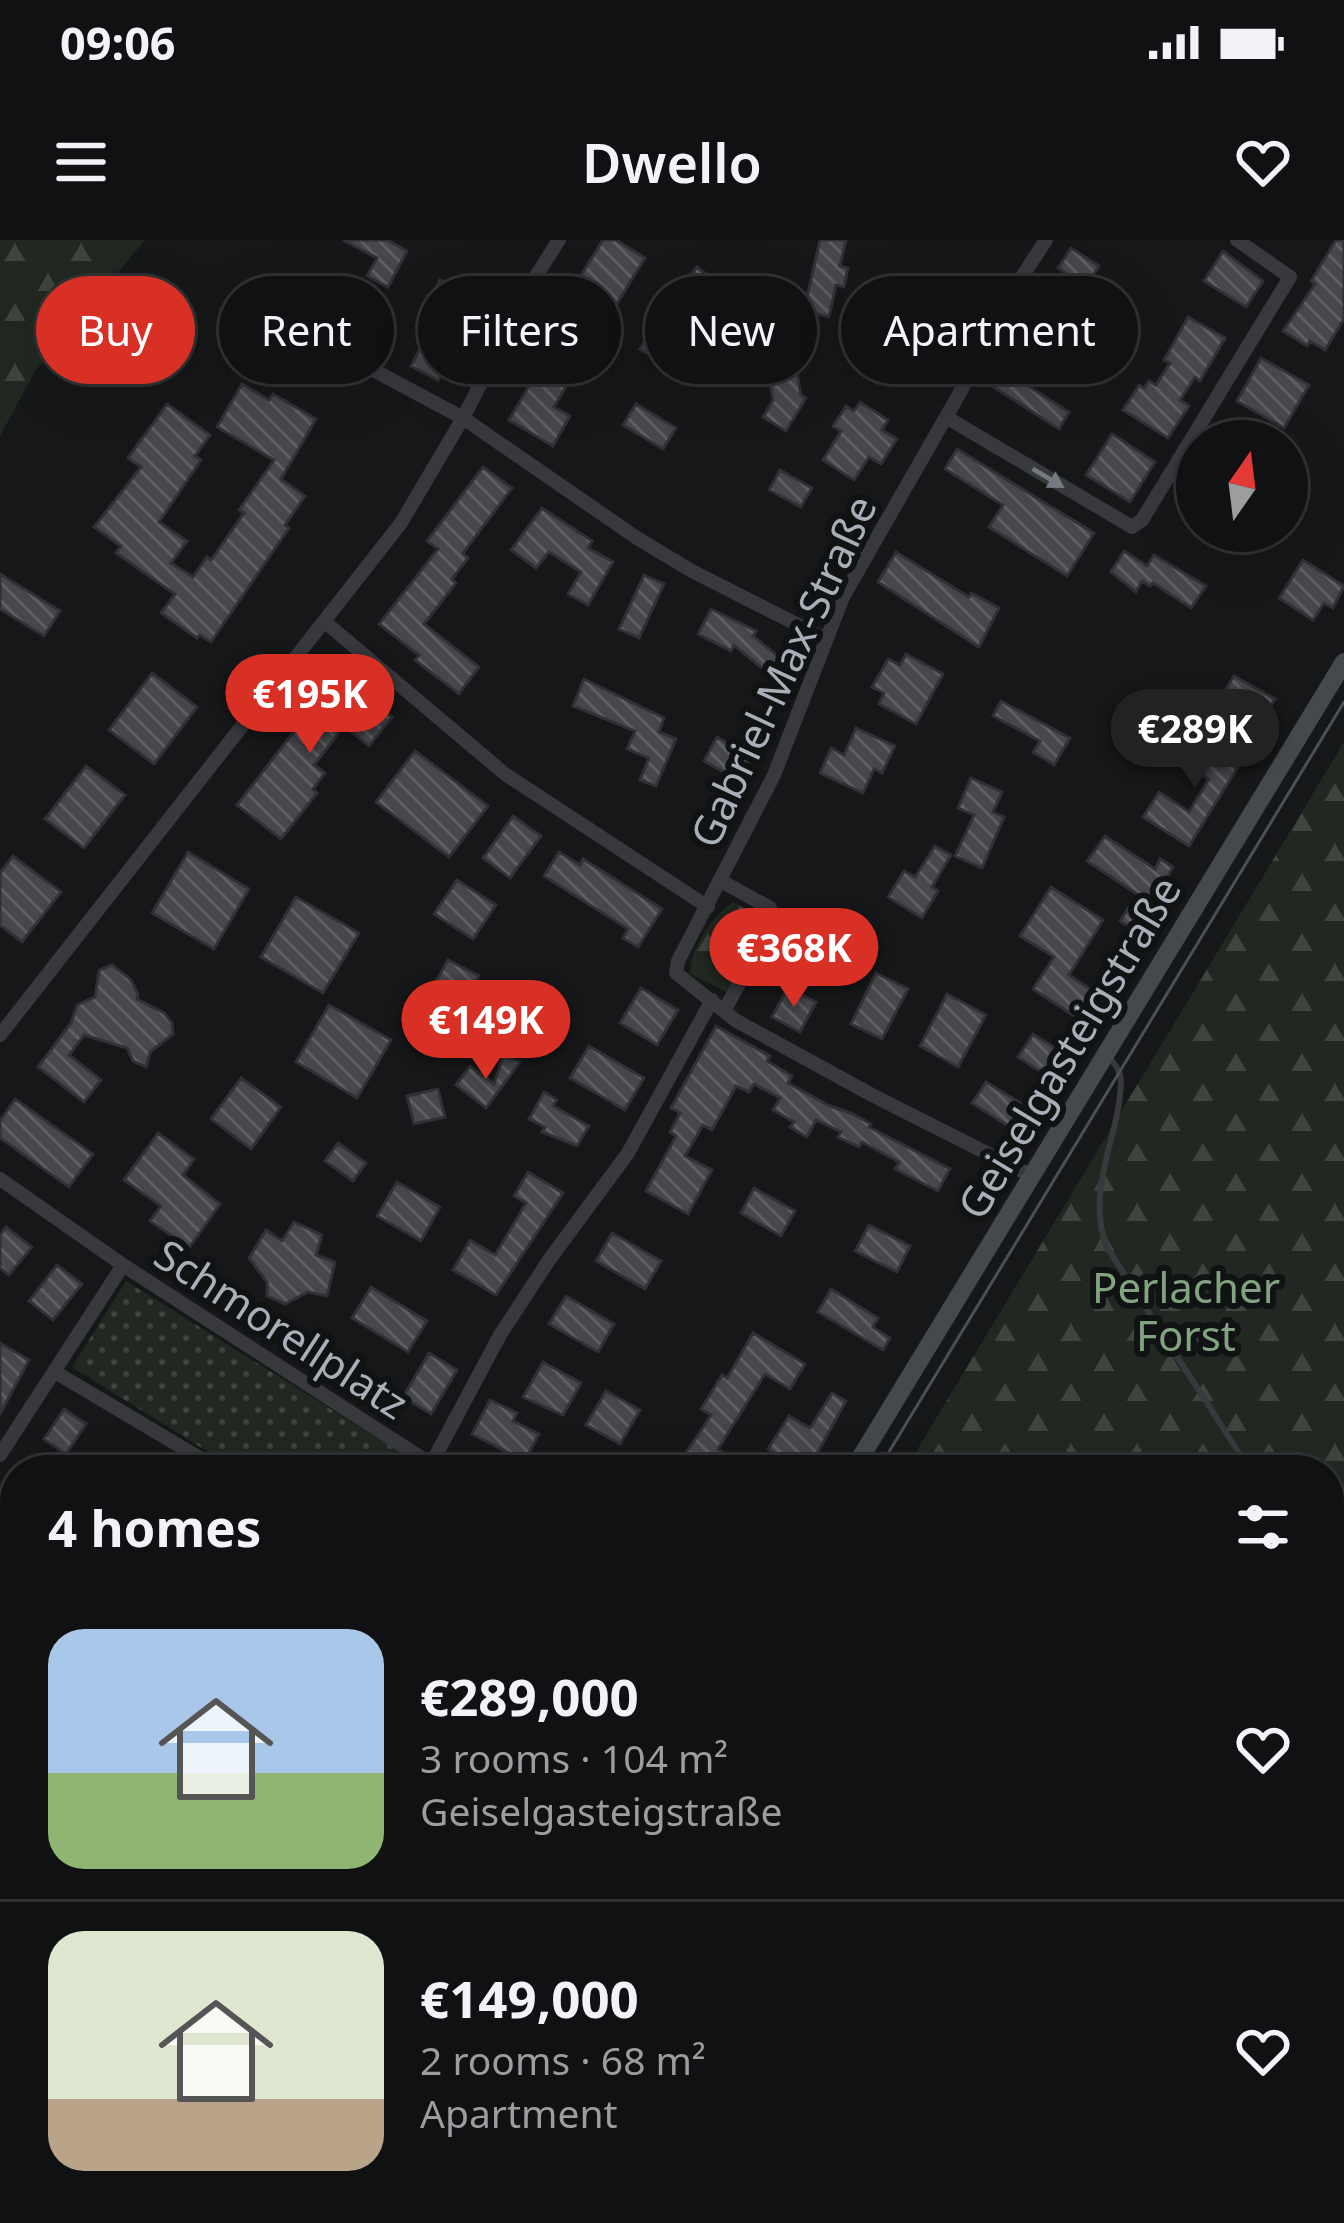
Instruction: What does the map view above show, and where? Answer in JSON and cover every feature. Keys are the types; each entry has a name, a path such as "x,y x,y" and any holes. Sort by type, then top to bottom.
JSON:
{"main road":[{"name":"Geiselgasteigstraße","path":"862,1455 1344,662"}],"street":[{"path":"0,1035 400,523 559,240"},
{"name":"Gabriel-Max-Straße","path":"718,1006 676,973 678,961 774,775 824,638 877,533 946,417 986,330 1046,240"},
{"path":"946,417 1132,527 1142,520 1290,277 1237,240"},
{"path":"394,381 463,418 637,538 824,638"},
{"path":"325,622 505,774 708,907"},
{"name":"Gabriel-Max-Straße","path":"440,1455 500,1335 628,1154 773,922 770,908 721,881"},
{"path":"718,1006 872,1096 1032,1176"},
{"path":"0,1178 124,1265"},
{"name":"Schmorellplatz","path":"0,1455 124,1265 413,1455"},
{"path":"55,1372 195,1455"}],"lane":[{"path":"1105,1055 1114,1061 1121,1082 1100,1190 1099,1223 1106,1246 1240,1455"}],"green space":[{"path":"0,240 145,240 115,276 36,276 36,370 0,436"},
{"name":"Perlacher Forst","path":"1344,742 1344,1455 914,1455"},
{"path":"733,902 769,921 729,993 690,974 704,934"},
{"path":"126,1281 404,1455 213,1455 72,1367"}],"building":[{"path":"343,240 387,240 407,251 394,276 367,276 377,258"},
{"path":"603,240 616,240 645,258 621,297 621,276 581,276"},
{"path":"820,240 846,240 840,266 848,268 846,276 841,276 841,286 836,285 829,317 817,314 817,276 812,276"},
{"path":"1336,240 1344,240 1344,319 1325,350 1310,341 1307,346 1283,331 1315,284 1311,281"},
{"path":"1071,248 1099,266 1092,276 1070,276 1058,268"},
{"path":"1223,251 1263,281 1246,307 1204,281"},
{"path":"1188,317 1225,338 1200,381 1195,377 1180,400 1189,406 1168,438 1123,410 1139,385 1144,388 1149,381 1156,385 1170,363 1164,360"},
{"path":"1261,358 1309,385 1289,420 1270,420 1237,401"},
{"path":"242,384 269,400 273,394 316,419 281,479 305,496 285,525 289,528 211,642 161,613 175,594 116,553 121,546 94,527 141,467 128,458 167,404 210,435 195,456 201,460 159,522 187,541 171,563 193,577 244,513 239,510 274,460 217,427"},
{"path":"530,384 568,384 554,407 570,416 553,446 509,420"},
{"path":"770,384 799,384 806,398 786,431 763,417 773,400"},
{"path":"1025,384 1069,412 1059,429 992,386"},
{"path":"860,402 888,420 882,430 897,439 881,464 869,457 854,480 823,460 841,431 833,426 846,406 854,411"},
{"path":"636,404 676,428 663,449 623,425"},
{"path":"1112,434 1155,462 1130,502 1086,475"},
{"path":"957,449 1094,533 1067,576 989,527 1003,505 945,469"},
{"path":"483,467 512,488 463,553 468,558 452,579 456,583 424,624 479,667 459,694 379,624 438,549 427,541"},
{"path":"780,470 812,488 801,507 769,490"},
{"path":"542,508 592,541 588,548 613,562 588,605 568,594 581,572 549,552 536,568 511,550"},
{"path":"1124,551 1147,566 1154,555 1206,586 1191,608 1153,583 1142,581 1136,592 1111,572"},
{"path":"896,552 969,597 971,593 999,608 979,647 878,582"},
{"path":"1303,560 1344,586 1333,608 1324,603 1313,620 1279,598"},
{"path":"0,574 60,611 44,636 0,609"},
{"path":"644,575 664,584 639,638 619,629"},
{"path":"711,609 756,631 753,636 780,658 768,673 734,645 731,651 698,634"},
{"path":"906,654 943,674 916,724 879,704 884,693 872,687 888,659 900,665"},
{"path":"152,673 197,707 154,764 109,730"},
{"path":"338,675 392,717 369,746 344,726 314,765 325,773 313,789 317,793 281,839 237,805"},
{"path":"1234,676 1275,699 1264,717 1242,703 1236,713 1218,702"},
{"path":"584,679 664,718 659,732 676,739 656,786 640,780 649,758 627,749 635,731 573,706"},
{"path":"1001,701 1070,738 1054,765 1033,752 1040,741 993,716"},
{"path":"856,728 895,746 882,773 874,769 863,793 820,773 831,748 844,755"},
{"path":"1192,734 1241,762 1189,846 1143,817 1159,792 1189,812 1209,779 1177,759"},
{"path":"717,737 751,757 738,780 704,761"},
{"path":"415,751 488,806 449,857 376,802"},
{"path":"86,766 125,795 84,848 45,819"},
{"path":"971,778 1002,792 993,812 1004,817 982,868 955,856 974,815 958,808"},
{"path":"513,816 541,836 510,878 483,858"},
{"path":"1105,836 1155,869 1160,859 1173,867 1140,933 1120,921 1137,894 1087,861"},
{"path":"935,846 951,855 932,887 938,891 922,918 888,897 904,871 915,877"},
{"path":"188,852 249,889 214,949 152,913"},
{"path":"559,852 580,865 583,859 662,909 638,947 623,938 628,929 544,876"},
{"path":"13,856 61,892 22,942 0,925 0,873"},
{"path":"457,880 496,905 473,939 434,914"},
{"path":"1051,887 1103,920 1069,975 1105,999 1088,1025 1033,989 1054,957 1020,936"},
{"path":"296,897 359,933 323,993 261,957"},
{"path":"808,931 839,948 828,969 797,952"},
{"path":"448,960 479,976 465,1002 434,985"},
{"path":"112,965 130,979 137,999 164,1013 173,1034 150,1052 146,1067 133,1061 127,1048 84,1035 69,1055 101,1080 84,1102 38,1067 71,1023 77,1005 95,997 99,970"},
{"path":"876,973 908,989 882,1039 851,1024"},
{"path":"788,987 816,1002 800,1032 772,1017"},
{"path":"641,988 678,1010 657,1045 620,1023"},
{"path":"947,994 986,1015 958,1067 920,1046"},
{"path":"329,1005 391,1040 357,1098 296,1062"},
{"path":"716,1026 770,1056 767,1061 792,1076 788,1083 950,1169 938,1191 895,1169 899,1162 862,1142 859,1147 838,1137 841,1132 816,1120 807,1137 790,1127 794,1122 773,1110 780,1098 754,1084 749,1092 736,1086 712,1130 703,1125 685,1156 712,1170 688,1214 646,1191 676,1136 670,1132 680,1113 671,1108"},
{"path":"1033,1034 1063,1053 1049,1077 1018,1057"},
{"path":"589,1046 644,1078 625,1110 570,1078"},
{"path":"503,1056 520,1062 486,1108 456,1085 470,1066 494,1084"},
{"path":"241,1078 281,1107 251,1149 211,1119"},
{"path":"986,1082 1022,1104 1008,1126 972,1103"},
{"path":"438,1089 445,1117 414,1124 407,1096"},
{"path":"544,1092 557,1100 553,1106 589,1126 577,1146 542,1132 545,1127 529,1119"},
{"path":"15,1099 93,1154 69,1187 0,1138 0,1121"},
{"path":"158,1133 194,1159 183,1175 220,1204 189,1248 150,1221 161,1206 124,1180"},
{"path":"338,1143 366,1163 353,1181 325,1161"},
{"path":"528,1172 563,1193 496,1295 453,1270 470,1240 495,1255 526,1203 514,1196"},
{"path":"397,1182 440,1207 421,1241 377,1216"},
{"path":"754,1188 795,1211 781,1236 741,1213"},
{"path":"294,1222 322,1235 316,1255 335,1262 327,1296 308,1292 285,1304 267,1296 267,1282 249,1258 266,1230 282,1241"},
{"path":"869,1225 910,1246 897,1272 855,1251"},
{"path":"6,1227 32,1247 9,1275 0,1268 0,1235"},
{"path":"612,1233 661,1261 645,1289 596,1261"},
{"path":"57,1265 82,1284 53,1320 29,1301"},
{"path":"371,1287 427,1321 408,1352 352,1318"},
{"path":"831,1289 878,1318 873,1327 890,1338 883,1350 818,1312"},
{"path":"566,1296 614,1324 598,1352 549,1324"},
{"path":"753,1333 805,1364 790,1389 765,1374 718,1449 727,1455 685,1455 711,1415 701,1409 722,1375 727,1378"},
{"path":"0,1343 29,1360 0,1414"},
{"path":"429,1353 457,1370 431,1414 403,1397"},
{"path":"543,1362 581,1383 563,1415 523,1397"},
{"path":"606,1391 640,1410 620,1444 586,1425"},
{"path":"832,1393 846,1401 816,1455 778,1455 768,1449 789,1416 810,1428"},
{"path":"490,1400 517,1413 513,1421 539,1434 528,1455 513,1455 472,1434"},
{"path":"64,1409 86,1424 66,1454 44,1439"}],"tram line":[{"path":"887,1455 1344,702"}]}
